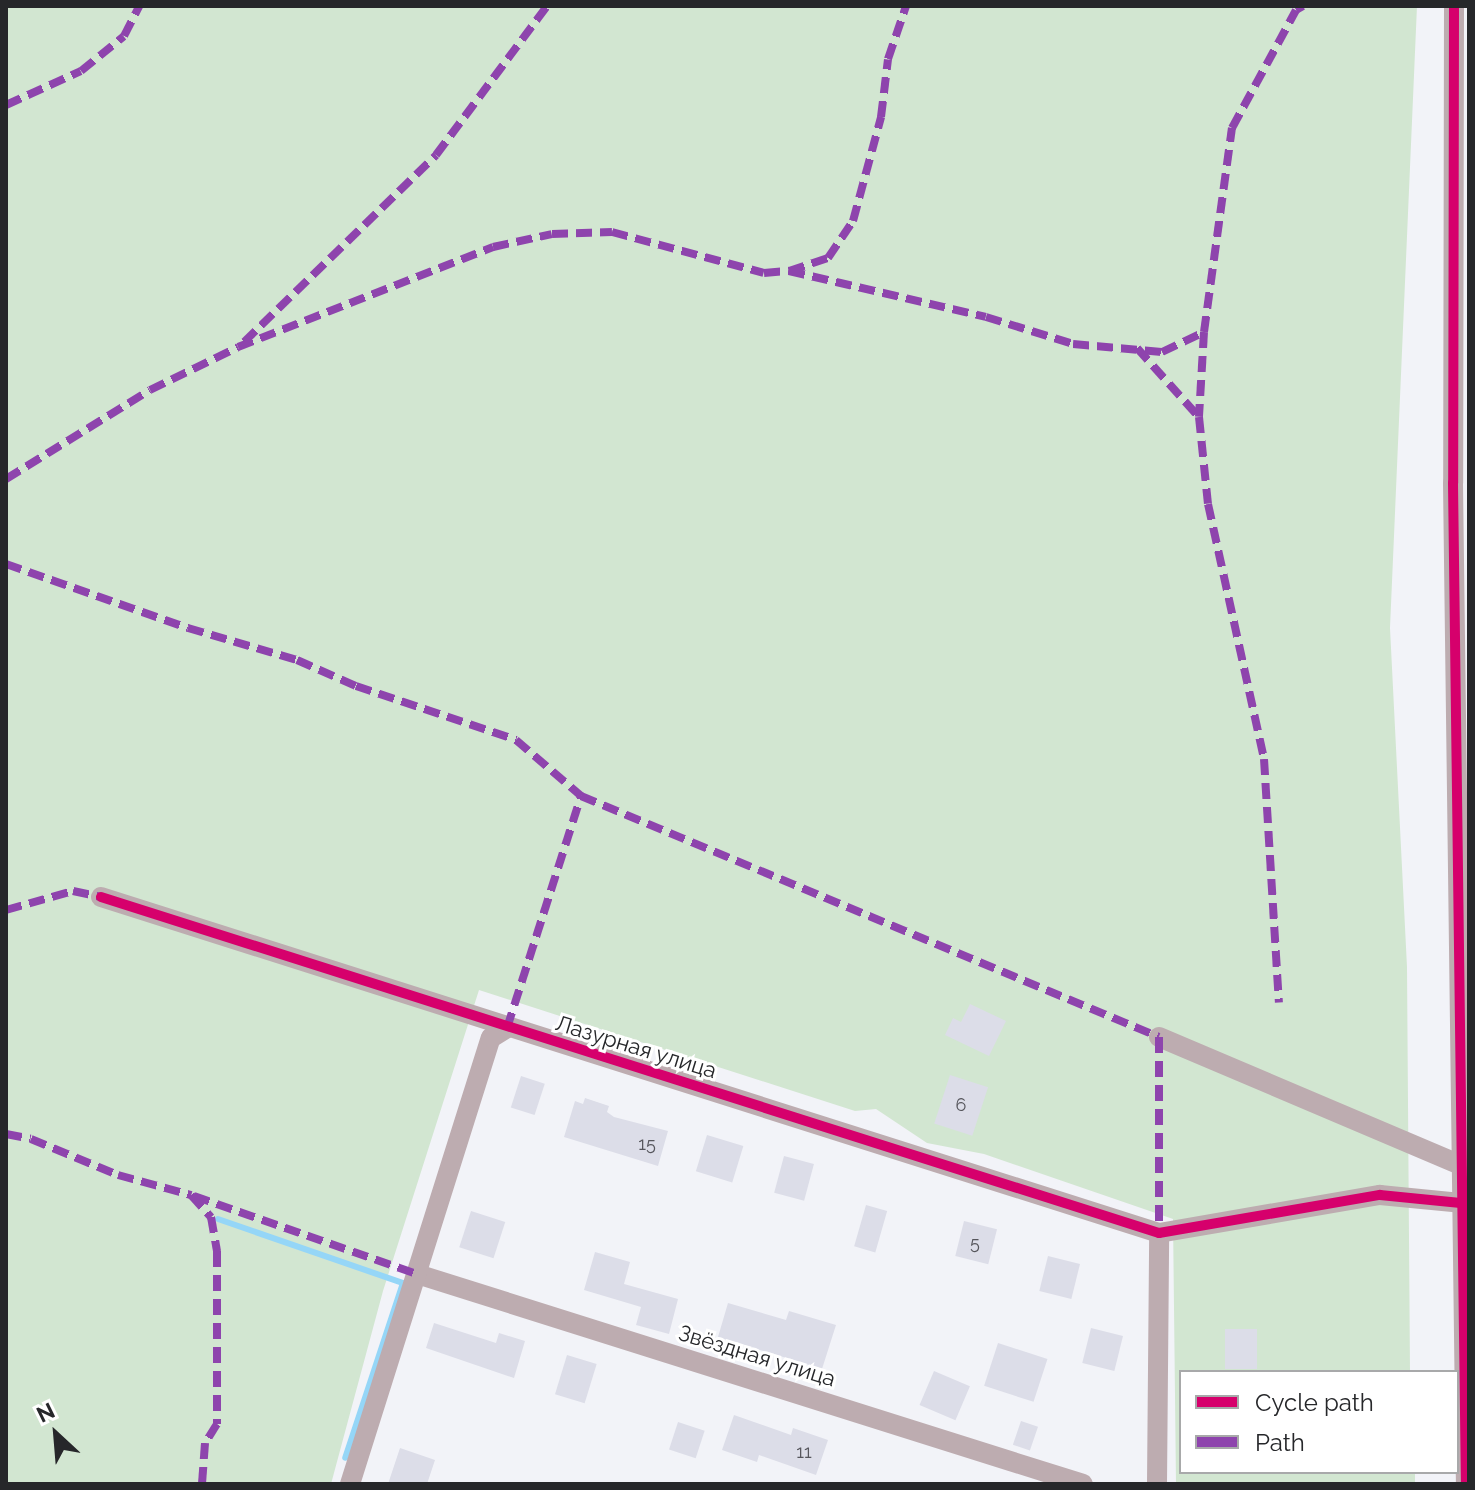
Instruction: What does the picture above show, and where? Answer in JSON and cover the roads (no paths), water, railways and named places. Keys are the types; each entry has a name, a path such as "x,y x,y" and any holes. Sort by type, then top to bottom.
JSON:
{"street":[{"path":"1454,6 1461,483 1460,1165 1466,1484"},
{"name":"Лазурная улица","path":"101,897 1159,1233"},
{"path":"352,1484 491,1038 507,1028"},
{"path":"1159,1037 1460,1165"},
{"path":"1157,1484 1159,1233 1380,1195 1461,1203"},
{"name":"Звёздная улица","path":"417,1274 1083,1484"}],"waterway":[{"path":"218,1219 403,1283 345,1458"}]}
